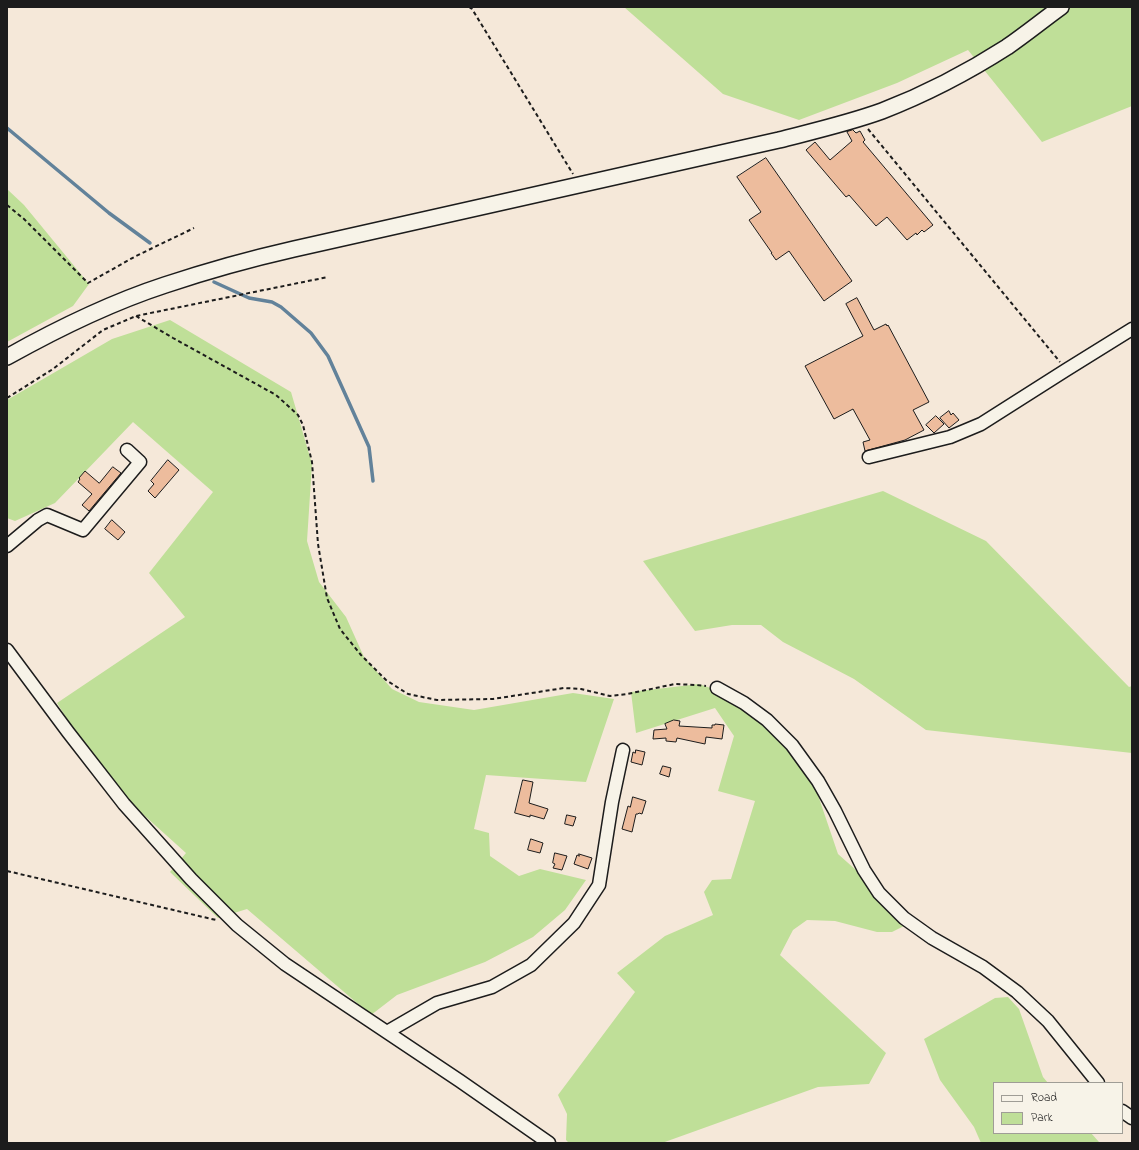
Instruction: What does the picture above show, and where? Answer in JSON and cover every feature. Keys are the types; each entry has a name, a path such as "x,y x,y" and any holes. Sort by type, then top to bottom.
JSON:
{"street":[{"path":"7,357 72,323 116,303 164,285 237,263 302,247 779,140 859,119 883,111 930,91 969,70 1007,47 1061,7"},
{"path":"870,457 950,437 981,424 1132,329"},
{"path":"7,546 38,520 47,515 83,530 140,462 127,450"},
{"path":"7,650 124,804 191,879 237,925 285,964 460,1081 549,1143"},
{"path":"717,688 744,703 766,720 792,745 818,781 835,811 864,870 879,893 904,918 932,938 983,967 1017,992 1048,1021 1097,1082"},
{"path":"387,1032 437,1003 492,987 531,965 574,923 599,885 612,802 623,750"},
{"path":"1123,1112 1132,1118"}],"path":[{"path":"469,7 472,9 580,185"},
{"path":"859,119 1066,370"},
{"path":"7,205 24,219 88,283 136,256 194,228"},
{"path":"7,398 53,369 103,330 136,316 328,276"},
{"path":"136,316 276,395 298,415 303,425 312,462 318,544 328,598 340,629 361,655 386,680 408,694 437,700 493,699 564,688 581,689 610,696 675,684 717,688"},
{"path":"7,871 237,925"}],"green space":[{"path":"624,7 1132,7 1132,106 1042,142 968,50 897,83 799,120 723,94"},
{"path":"7,189 24,205 89,284 73,306 7,342"},
{"path":"170,320 291,392 312,464 307,541 319,582 346,617 364,657 392,689 419,702 474,710 573,693 614,699 586,782 486,775 474,829 489,833 490,856 519,876 540,869 586,880 565,910 533,937 485,962 397,995 371,1015 247,909 218,918 170,872 186,853 106,781 57,703 185,617 149,573 213,492 133,422 55,503 15,521 7,518 7,400 112,339"},
{"path":"883,491 986,541 1129,687 1132,686 1132,753 926,730 854,679 783,642 761,625 732,625 695,631 643,561"},
{"path":"699,684 725,693 804,754 838,854 902,911 904,926 892,932 877,932 835,921 807,920 793,930 780,955 886,1053 869,1084 818,1087 662,1143 569,1143 566,1140 567,1114 558,1095 635,992 617,973 665,936 713,915 704,892 712,880 731,879 755,801 718,791 734,736 715,708 636,733 631,692"},
{"path":"1008,997 1019,1009 1043,1077 1047,1082 993,1082 993,1134 1092,1134 1099,1142 1102,1143 981,1143 974,1127 940,1080 924,1039 995,998"}],"building":[{"path":"853,130 856,133 860,131 865,140 863,142 933,225 924,232 922,230 917,235 916,233 907,240 887,217 876,226 849,195 846,197 806,150 815,142 830,160 852,141 847,132"},
{"path":"766,158 852,281 824,301 789,251 776,260 749,220 761,212 737,177"},
{"path":"857,298 874,330 886,324 887,326 888,325 929,402 913,410 924,430 905,440 865,451 863,442 870,440 853,409 834,419 805,366 863,336 846,304"},
{"path":"949,411 951,415 953,413 959,420 949,428 940,418"},
{"path":"936,416 944,424 934,433 926,425"},
{"path":"168,460 179,470 155,498 148,491 154,484 151,481"},
{"path":"113,467 121,473 89,511 82,505 92,494 78,482 80,479 79,478 85,471 99,483"},
{"path":"112,520 125,532 118,540 105,529"},
{"path":"674,720 680,721 679,726 712,728 712,725 715,724 724,725 722,739 706,737 705,744 677,738 676,742 666,741 666,738 653,739 654,730 667,729 665,724"},
{"path":"636,750 645,752 642,765 631,762 633,752 635,753"},
{"path":"663,766 671,768 669,777 660,774"},
{"path":"523,780 533,782 529,803 548,809 544,819 515,813"},
{"path":"633,797 646,801 642,814 636,814 632,832 622,829 628,806 630,807"},
{"path":"567,815 576,817 573,826 565,824"},
{"path":"531,839 543,843 540,853 528,850"},
{"path":"555,853 567,856 562,870 553,868 555,864 553,863"},
{"path":"579,854 592,858 588,869 574,864 577,855 579,856"}],"waterway":[{"path":"7,128 109,213 150,243"},
{"path":"214,282 249,298 272,302 281,307 311,333 328,356 369,447 373,481"}]}
